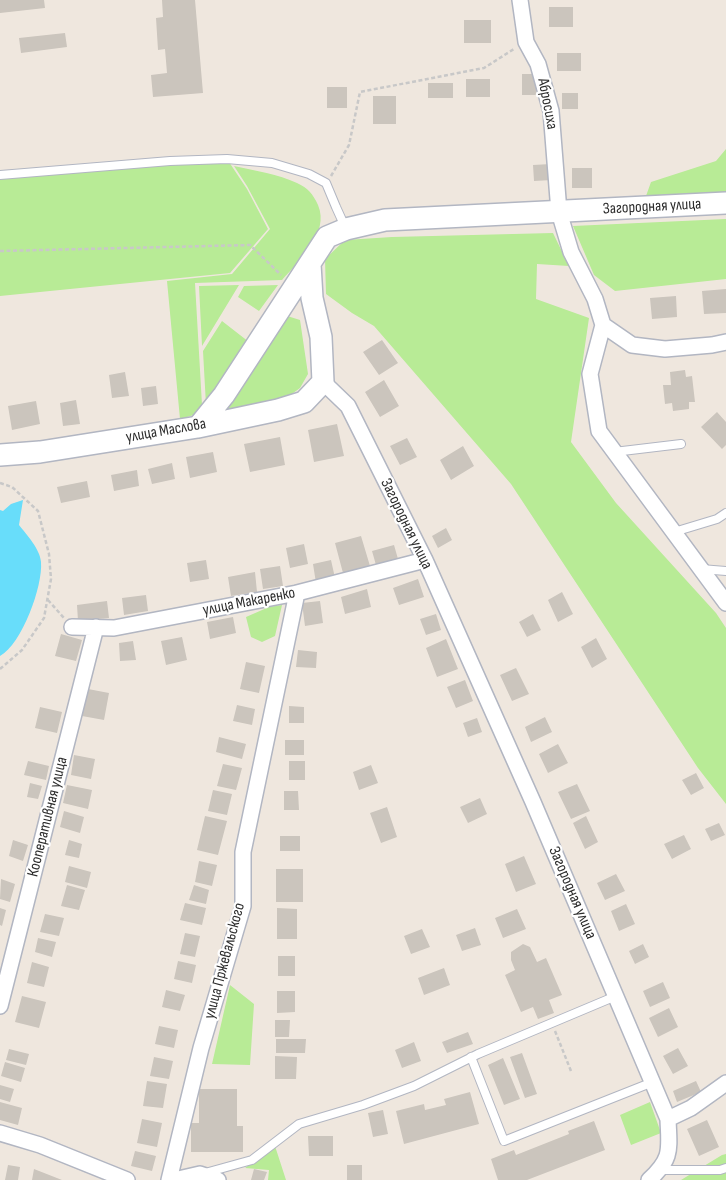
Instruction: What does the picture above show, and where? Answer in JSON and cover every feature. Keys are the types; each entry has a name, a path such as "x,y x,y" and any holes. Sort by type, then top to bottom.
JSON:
{"street":[{"name":"Абросиха","path":"520,0 526,42 538,64 551,111 559,212 571,252 595,300 603,325"},
{"name":"Загородная улица","path":"198,427 224,395 327,238 346,228 385,220 726,204"},
{"path":"310,264 312,298 321,337 324,382"},
{"path":"726,342 665,349 632,345 603,325 590,374 599,431 726,603"},
{"name":"Загородная улица","path":"324,382 348,406 425,560 537,810 653,1082 668,1119 669,1152 654,1175"},
{"name":"улица Маслова","path":"0,455 40,452 198,427 278,410 304,402 324,382"},
{"name":"улица Макаренко","path":"72,627 114,628 297,593 425,560"},
{"name":"улица Пржевальского","path":"169,1180 201,1048 243,906 243,852 297,593"},
{"name":"Кооперативная улица","path":"0,1006 96,628"},
{"path":"668,1119 691,1108 726,1083"},
{"path":"0,1133 40,1145 127,1180"},
{"path":"174,1180 200,1174 218,1180"}],"lane":[{"path":"0,175 170,161 227,159 272,163 308,174 326,184 346,228"},
{"path":"614,452 681,444"},
{"path":"674,532 717,519 726,513"},
{"path":"701,569 726,570"},
{"path":"200,1174 252,1160 299,1124 364,1105 414,1086 472,1057 616,996"},
{"path":"472,1057 504,1141 653,1082"},
{"path":"654,1175 726,1168"}],"path":[{"path":"326,184 349,145 360,92 484,68 526,42"},
{"path":"0,251 250,245 295,288"},
{"path":"0,484 12,487 38,511 49,554 50,579 44,618 22,650 0,669"},
{"path":"47,599 72,627"},
{"path":"552,1023 571,1071"}],"green space":[{"path":"726,149 726,195 646,196 651,182 716,161"},
{"path":"227,159 247,189 268,229 230,273 0,296 0,175"},
{"path":"234,166 282,177 307,189 318,205 321,215 320,226 311,246 282,280 195,283 202,405 201,413 180,419 167,281 232,274 270,229"},
{"path":"726,219 726,279 615,291 594,275 573,226"},
{"path":"553,233 569,266 537,264 536,299 589,318 571,442 616,503 716,613 726,628 726,804 698,768 511,484 374,326 326,294 325,259 345,240"},
{"path":"239,285 202,346 199,286"},
{"path":"278,285 259,311 238,297 244,286"},
{"path":"284,315 300,320 308,374 300,388 281,402 216,418"},
{"path":"222,321 249,342 206,405 203,351"},
{"path":"282,605 275,636 262,642 251,637 246,617 269,607"},
{"path":"230,985 254,1004 250,1065 212,1064"},
{"path":"650,1102 661,1133 631,1145 620,1115"},
{"path":"275,1146 286,1180 268,1180 269,1170 245,1168"},
{"path":"726,1154 726,1180 681,1180 722,1155"}],"water":[{"path":"23,500 19,525 33,542 38,552 41,572 30,614 16,640 0,656 0,510 3,511 11,504"}],"building":[{"path":"0,0 44,0 45,8 0,13"},
{"path":"162,0 195,0 203,93 153,97 151,75 167,73 165,49 158,50 156,18 163,17"},
{"path":"549,7 573,7 573,27 549,27"},
{"path":"464,20 491,20 491,43 464,43"},
{"path":"65,33 67,47 21,53 19,38"},
{"path":"557,53 581,53 581,71 557,71"},
{"path":"522,74 536,74 536,95 522,95"},
{"path":"466,79 490,79 490,97 466,97"},
{"path":"428,83 453,83 453,98 428,98"},
{"path":"327,87 347,87 347,108 327,108"},
{"path":"562,93 578,93 578,109 562,109"},
{"path":"373,96 396,96 396,124 373,124"},
{"path":"551,164 552,180 534,181 533,165"},
{"path":"572,168 592,168 592,188 572,188"},
{"path":"726,289 726,313 704,314 702,291"},
{"path":"676,296 677,317 652,319 650,298"},
{"path":"382,340 398,363 379,375 363,352"},
{"path":"685,370 686,377 692,376 695,402 689,402 689,409 673,411 672,403 665,404 663,385 671,385 670,372"},
{"path":"125,372 129,396 112,398 109,375"},
{"path":"384,380 399,406 380,417 365,392"},
{"path":"156,386 158,404 143,406 141,388"},
{"path":"76,400 80,424 63,426 60,403"},
{"path":"36,401 40,424 12,430 8,406"},
{"path":"717,412 726,422 726,445 722,449 701,427"},
{"path":"337,424 344,456 314,462 308,430"},
{"path":"280,437 285,465 250,472 244,444"},
{"path":"407,438 417,457 400,465 390,446"},
{"path":"463,446 474,466 451,480 440,460"},
{"path":"213,452 217,472 190,478 186,457"},
{"path":"172,463 175,479 152,484 148,469"},
{"path":"137,470 139,486 114,491 111,475"},
{"path":"87,481 90,497 61,503 57,487"},
{"path":"446,528 452,540 438,548 432,536"},
{"path":"361,536 370,566 343,573 335,543"},
{"path":"304,544 308,564 290,568 286,548"},
{"path":"394,545 398,559 376,565 372,551"},
{"path":"206,560 209,579 190,582 187,563"},
{"path":"331,560 335,578 316,583 313,564"},
{"path":"280,566 283,586 263,589 260,569"},
{"path":"255,572 257,592 231,596 228,577"},
{"path":"418,579 424,597 399,605 393,588"},
{"path":"367,589 371,607 345,614 341,597"},
{"path":"562,592 573,614 558,622 548,600"},
{"path":"146,595 148,611 124,615 122,598"},
{"path":"107,601 109,618 78,621 77,605"},
{"path":"320,601 323,623 305,626 302,603"},
{"path":"436,614 441,630 426,635 420,619"},
{"path":"533,614 541,630 527,637 519,622"},
{"path":"233,617 236,633 210,639 207,622"},
{"path":"61,634 82,640 76,661 55,656"},
{"path":"182,637 187,660 166,665 161,641"},
{"path":"596,638 607,659 592,668 581,647"},
{"path":"446,639 458,669 437,677 426,648"},
{"path":"133,641 136,660 120,661 119,643"},
{"path":"298,650 317,652 316,668 296,667"},
{"path":"246,662 265,666 259,693 240,689"},
{"path":"516,668 529,694 512,701 500,675"},
{"path":"465,680 473,701 456,708 447,687"},
{"path":"88,689 109,693 104,720 82,716"},
{"path":"237,705 255,709 252,725 233,721"},
{"path":"289,706 304,707 304,723 289,723"},
{"path":"40,707 62,712 57,733 35,728"},
{"path":"545,717 552,732 531,742 525,727"},
{"path":"477,718 482,732 468,737 463,723"},
{"path":"219,737 246,744 242,759 216,752"},
{"path":"285,740 304,740 304,755 285,755"},
{"path":"558,744 568,763 548,773 539,754"},
{"path":"74,755 95,759 91,779 71,775"},
{"path":"28,761 49,766 46,780 24,775"},
{"path":"289,761 305,761 305,780 289,780"},
{"path":"223,764 242,768 236,790 217,786"},
{"path":"371,765 378,783 359,790 353,772"},
{"path":"696,773 704,788 691,795 682,780"},
{"path":"30,783 42,786 38,799 27,797"},
{"path":"577,784 590,811 571,819 558,792"},
{"path":"67,785 92,790 88,809 63,803"},
{"path":"213,790 232,794 227,815 208,811"},
{"path":"284,791 298,791 299,810 284,810"},
{"path":"480,798 487,814 468,823 460,807"},
{"path":"387,807 397,837 381,843 370,813"},
{"path":"64,811 84,817 80,833 60,827"},
{"path":"205,816 227,821 218,855 197,850"},
{"path":"586,816 598,842 585,849 573,823"},
{"path":"719,823 725,835 711,841 705,829"},
{"path":"684,835 691,849 672,859 664,844"},
{"path":"280,836 300,836 300,851 280,851"},
{"path":"13,840 28,845 23,861 9,856"},
{"path":"69,840 82,844 79,858 65,855"},
{"path":"524,856 536,884 516,892 505,864"},
{"path":"199,861 217,865 212,886 195,882"},
{"path":"69,866 91,872 87,888 65,882"},
{"path":"276,869 303,869 303,902 276,902"},
{"path":"616,874 625,891 605,900 597,883"},
{"path":"1,879 15,884 10,902 0,899"},
{"path":"67,885 85,890 79,910 61,906"},
{"path":"194,885 209,890 206,904 189,900"},
{"path":"185,903 206,908 202,925 180,920"},
{"path":"626,904 635,924 619,931 611,911"},
{"path":"0,908 6,910 2,926 0,925"},
{"path":"277,908 297,909 297,939 277,939"},
{"path":"517,909 526,929 503,938 495,918"},
{"path":"45,914 64,918 59,936 40,932"},
{"path":"475,928 481,945 462,951 456,935"},
{"path":"422,929 430,947 411,954 404,936"},
{"path":"185,933 200,936 195,957 180,954"},
{"path":"38,938 56,942 52,957 35,952"},
{"path":"523,944 530,947 537,962 546,958 562,995 549,1000 554,1013 538,1019 533,1007 521,1012 505,975 515,970 511,960 511,952"},
{"path":"643,944 649,957 635,964 629,951"},
{"path":"278,956 295,956 295,976 278,976"},
{"path":"178,961 196,965 192,983 174,979"},
{"path":"32,962 49,967 44,987 27,983"},
{"path":"444,968 450,985 424,995 418,978"},
{"path":"663,982 670,998 650,1007 643,991"},
{"path":"166,990 185,995 180,1011 162,1007"},
{"path":"277,991 295,991 295,1012 277,1013"},
{"path":"22,996 46,1002 39,1028 15,1022"},
{"path":"669,1008 678,1027 658,1037 649,1018"},
{"path":"275,1020 290,1020 289,1037 275,1037"},
{"path":"159,1026 178,1030 174,1048 155,1044"},
{"path":"468,1032 473,1044 447,1053 442,1042"},
{"path":"276,1039 306,1039 305,1053 276,1053"},
{"path":"414,1042 421,1061 402,1068 395,1050"},
{"path":"678,1048 688,1066 673,1074 663,1056"},
{"path":"9,1049 29,1054 26,1065 6,1060"},
{"path":"522,1053 537,1094 525,1098 510,1057"},
{"path":"275,1056 297,1057 296,1079 275,1079"},
{"path":"154,1057 173,1061 169,1079 150,1076"},
{"path":"503,1058 520,1099 504,1105 488,1065"},
{"path":"5,1062 25,1068 21,1082 1,1076"},
{"path":"147,1081 167,1084 163,1108 143,1106"},
{"path":"696,1081 701,1092 677,1102 673,1091"},
{"path":"0,1085 14,1089 10,1102 0,1099"},
{"path":"199,1089 237,1089 237,1126 243,1126 243,1152 191,1152 191,1123 199,1123"},
{"path":"470,1092 479,1124 404,1144 396,1111 424,1104 425,1110 446,1105 444,1099"},
{"path":"0,1102 22,1108 18,1125 0,1120"},
{"path":"383,1110 388,1134 373,1137 368,1113"},
{"path":"142,1119 162,1123 157,1147 137,1143"},
{"path":"707,1120 719,1147 699,1156 687,1129"},
{"path":"594,1121 605,1150 527,1180 498,1180 491,1159 514,1150 516,1155 569,1134 568,1131"},
{"path":"308,1136 333,1136 333,1156 309,1156"},
{"path":"135,1151 156,1156 152,1171 131,1166"},
{"path":"8,1165 20,1167 18,1180 5,1180"},
{"path":"347,1165 362,1165 362,1180 347,1180"},
{"path":"34,1169 62,1180 32,1180"},
{"path":"254,1169 267,1172 264,1180 251,1180"}]}
